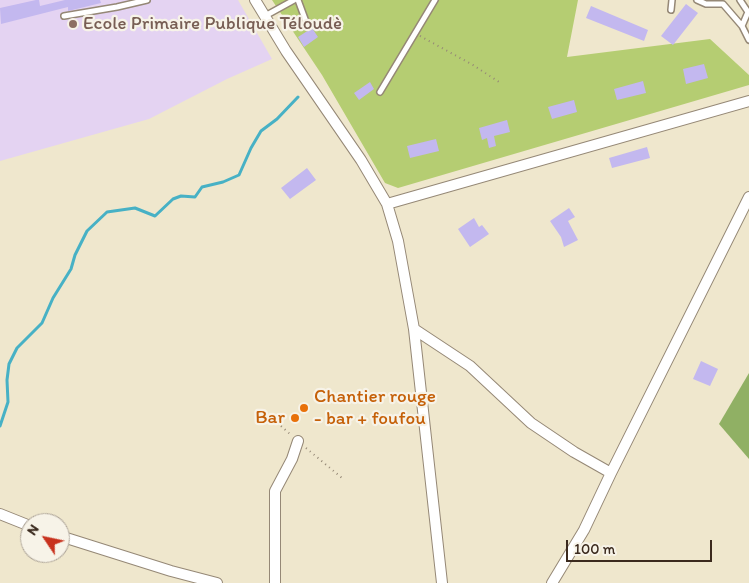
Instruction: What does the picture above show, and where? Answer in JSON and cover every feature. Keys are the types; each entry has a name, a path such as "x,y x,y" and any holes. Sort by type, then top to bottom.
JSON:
{"street":[{"path":"255,0 286,51 361,160 387,204 398,241 414,329 442,583"},
{"path":"387,204 749,101"},
{"path":"552,583 584,530 749,197"},
{"path":"414,329 470,366 531,423 574,452 611,473"},
{"path":"275,583 275,491 292,459 298,440"},
{"path":"0,514 20,522"},
{"path":"70,539 171,571 217,583"}],"lane":[{"path":"64,16 147,0"},
{"path":"265,16 294,0"},
{"path":"298,0 308,27"},
{"path":"380,92 435,0"},
{"path":"671,10 672,0"},
{"path":"697,0 706,4 723,4 742,26 749,40"},
{"path":"740,0 748,12 742,26"}],"path":[{"path":"416,34 473,64 499,82"},
{"path":"281,426 342,478"}],"shaded area":[{"name":"Ecole Primaire Publique Téloudè","path":"0,0 238,0 272,59 227,79 149,119 0,161"}],"green space":[{"path":"272,0 578,0 567,57 710,39 749,75 749,85 398,188 385,183 322,75"},
{"path":"749,373 749,459 719,424"}],"building":[{"path":"39,0 40,6 65,0 100,0 101,3 68,11 68,7 1,24 0,8"},
{"path":"686,4 698,13 673,45 661,36"},
{"path":"591,6 648,30 644,41 586,18"},
{"path":"312,28 318,37 304,47 298,37"},
{"path":"704,64 708,78 686,84 683,69"},
{"path":"643,81 646,93 617,100 614,89"},
{"path":"370,82 374,89 359,100 354,93"},
{"path":"574,100 577,112 552,119 548,107"},
{"path":"507,120 510,132 494,136 496,146 489,148 487,138 482,140 479,128"},
{"path":"436,139 439,151 410,158 407,146"},
{"path":"647,147 650,158 612,168 609,158"},
{"path":"307,168 316,180 290,199 281,188"},
{"path":"569,208 575,217 568,221 578,240 564,247 561,237 550,221"},
{"path":"474,218 479,227 482,225 489,234 470,247 458,229"},
{"path":"701,361 718,369 710,386 693,379"}],"waterway":[{"path":"0,426 8,402 7,380 9,364 17,348 42,323 53,298 71,269 75,255 87,231 107,212 135,208 155,216 173,199 181,196 195,197 202,187 223,182 239,175 261,131 277,119 298,97"}],"place":[{"name":"Ecole Primaire Publique Téloudè","path":"73,24"},
{"name":"Chantier rouge - bar + foufou","path":"304,408"},
{"name":"Bar","path":"295,418"}]}
